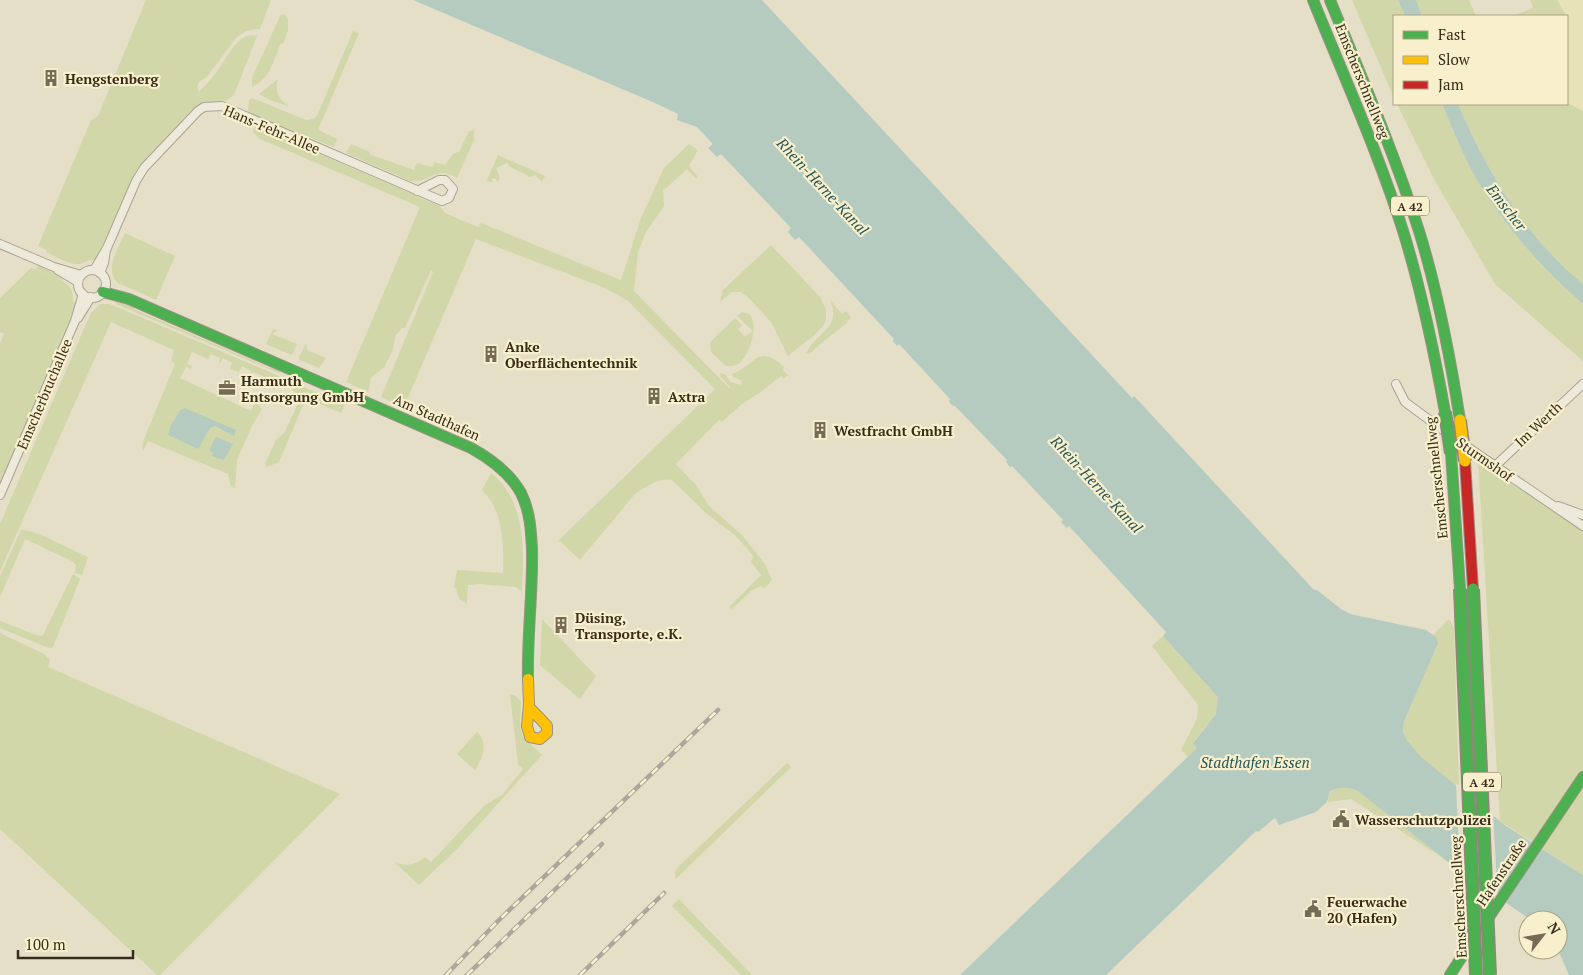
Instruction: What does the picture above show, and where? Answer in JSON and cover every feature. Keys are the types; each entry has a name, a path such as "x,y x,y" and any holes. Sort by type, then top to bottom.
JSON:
{"main road":[{"name":"Emscherschnellweg","path":"1313,0 1381,168 1404,234 1430,328 1445,412 1451,453 1457,527 1476,975"},
{"name":"Emscherschnellweg","path":"1330,0 1391,154 1419,231 1441,316 1460,420 1465,461 1473,589 1490,975"},
{"name":"Am Stadthafen","path":"104,288 471,448 486,456 506,473 521,492 531,524 532,600 528,664 529,707"},
{"name":"Hafenstraße","path":"1450,975 1583,777"}],"street":[{"name":"Hans-Fehr-Allee","path":"97,272 104,263 106,248 136,181 144,168 192,116 204,107 222,106 417,191"},
{"path":"0,244 80,279"},
{"path":"88,270 97,272 105,280 104,288 99,295 91,298 80,290 80,279 88,270"},
{"name":"Emscherbruchallee","path":"0,495 75,321 83,294"},
{"name":"Emscherbruchallee","path":"75,321 91,298"},
{"name":"Sturmshof","path":"1396,384 1405,402 1583,526"},
{"name":"Im Werth","path":"1495,466 1583,384"},
{"path":"1547,502 1583,515"}],"shaded area":[{"path":"1557,0 1583,0 1583,111 1568,104 1568,15 1566,15"}],"green space":[{"path":"146,0 271,0 260,29 246,31 236,38 207,77 200,81 197,86 199,92 216,73 239,41 250,35 257,36 234,95 227,100 203,103 190,112 137,169 96,260 79,264 69,263 38,246 91,120 98,116"},
{"path":"1352,0 1398,0 1405,15 1393,15 1393,96"},
{"path":"1416,0 1469,0 1476,15 1422,15"},
{"path":"1530,0 1557,0 1566,15 1516,15 1533,8"},
{"path":"281,14 285,15 288,20 288,30 283,44 281,43 267,74 252,87 252,78"},
{"path":"353,31 359,33 318,130 337,139 334,147 252,115 248,111 249,100 252,98 306,120 317,116"},
{"path":"278,79 278,95 289,106 272,101 259,94"},
{"path":"1568,104 1583,111 1583,284 1543,245 1526,224 1495,178 1458,105"},
{"path":"1397,105 1442,105 1472,171 1500,214 1525,246 1583,304 1583,361 1495,284 1435,181"},
{"path":"255,126 440,206 445,213 478,227 481,223 621,280 641,218 664,168 689,144 698,150 689,166 698,177 696,179 687,169 663,189 664,206 646,232 638,252 634,291 729,388 720,376 721,373 726,375 730,382 742,385 741,380 733,377 732,374 762,356 768,356 775,360 784,367 783,370 788,375 784,379 781,376 742,404 722,422 719,420 676,464 696,485 709,506 742,535 765,564 772,580 764,588 761,586 751,591 732,609 729,607 761,575 751,562 753,556 736,536 707,514 672,480 667,479 658,481 635,494 580,560 558,541 715,389 628,301 605,288 476,239 404,407 381,397 433,272 431,270 405,328 402,328 396,335 392,352 384,367 371,378 368,392 346,382 420,207 260,139 253,132"},
{"path":"474,130 474,140 457,178 443,173 423,180 410,181 346,153 351,144 370,152 370,155 414,170 417,163 432,167 435,162 445,165 454,153 459,152 469,131"},
{"path":"498,155 545,176 542,182 535,175 529,177 512,168 507,163 496,168 500,178 497,182 495,178 492,179 492,183 487,180"},
{"path":"125,233 175,256 156,300 118,283 114,277 112,265"},
{"path":"771,245 820,297 826,309 826,320 823,326 788,356 771,322 747,296 740,292 732,292 720,302 723,290"},
{"path":"39,265 65,278 62,280 55,277 63,281 71,289 73,301 77,304 0,488 0,343 4,334 0,332 0,298 31,268 51,276 35,269"},
{"path":"114,299 270,368 272,366 281,374 116,304"},
{"path":"830,300 842,314 846,311 851,318 810,354 806,353 831,324 833,309"},
{"path":"100,304 109,304 279,376 279,381 274,390 261,382 263,376 253,372 251,377 249,377 251,371 242,366 239,372 230,369 232,363 223,358 220,364 220,358 211,354 208,359 192,352 187,364 192,366 191,369 186,367 180,378 251,411 256,400 262,409 237,460 235,489 231,486 228,474 148,441 142,450 144,439 175,364 171,361 174,350 111,322 0,571 0,524 92,312","holes":["185,408 234,435 215,426 210,428 171,425 181,409"]},
{"path":"742,312 749,314 752,319 753,331 737,316"},
{"path":"735,318 742,325 738,329 745,337 753,331 752,340 746,355 738,364 726,366 711,352 710,342"},
{"path":"273,329 278,330 272,334 297,344 292,355 266,344"},
{"path":"306,343 307,350 326,358 319,368 298,359"},
{"path":"297,384 345,405 341,413 306,398 279,462 267,467 265,464 276,440 285,432 298,403 292,387"},
{"path":"1478,460 1583,531 1583,875 1500,821"},
{"path":"491,473 503,484 511,498 521,530 523,565 521,598 521,591 516,587 468,585 467,603 461,600 454,587 457,570 503,573 503,547 497,514 494,506 482,490"},
{"path":"21,530 27,530 44,536 88,557 82,575 74,573 76,565 72,561 25,539 0,597 0,576"},
{"path":"73,574 80,579 53,647 46,647 0,628 0,621 39,636 43,635"},
{"path":"542,619 596,676 580,699 540,665"},
{"path":"1449,619 1454,628 1459,788 1416,752 1405,735 1403,726 1437,643 1433,635"},
{"path":"0,633 44,654 50,660 48,667 340,794 160,975 157,975 0,829"},
{"path":"1163,636 1219,697 1216,714 1193,742 1198,747 1188,757 1181,750 1197,719 1198,705 1152,646"},
{"path":"510,694 516,696 521,702 520,720 522,736 542,755 456,850 419,885 394,862 410,864 418,862 425,857 431,862 485,805 502,795 523,769 518,764"},
{"path":"477,732 484,746 475,770 457,754"},
{"path":"787,763 791,767 676,879 675,872 678,867"},
{"path":"1339,788 1349,788 1367,796 1388,815 1446,860 1351,799 1328,802 1330,791"},
{"path":"679,899 752,975 741,975 672,906"}],"water":[{"path":"413,0 762,0 1132,398 1134,396 1314,590 1317,590 1350,614 1426,630 1436,637 1438,643 1404,722 1403,731 1407,740 1421,757 1506,826 1583,875 1583,975 1569,975 1562,960 1568,960 1568,910 1518,911 1457,869 1358,791 1349,788 1339,788 1330,791 1327,802 1316,812 1279,825 1275,818 1258,832 1256,831 1106,975 960,975 1197,748 1193,743 1216,714 1218,697 1163,636 1166,632 1069,526 1067,528 1061,522 1063,520 1012,466 1010,467 1006,462 1007,460 955,406 949,402 950,399 899,344 897,346 893,341 894,339 799,237 795,240 788,232 791,228 721,154 717,157 708,148 712,143 697,127 677,120 678,114"},
{"path":"1398,0 1416,0 1422,15 1405,15"},
{"name":"Emscher","path":"1442,105 1458,105 1482,154 1510,202 1543,245 1583,284 1583,304 1553,276 1512,230 1477,180"},
{"path":"185,408 236,430 234,436 215,426 210,428 198,449 168,435 171,425 181,409"},
{"path":"216,437 233,444 224,460 212,456 213,453 209,450"}],"pier":[{"path":"1456,783 1493,813 1498,900 1460,874"}],"railway":[{"path":"446,975 499,920 718,710"},
{"path":"467,975 602,844"},
{"path":"580,975 664,893"}],"traffic: fast":[{"path":"1313,0 1372,145 1404,234 1427,322 1445,412"},
{"path":"1330,0 1388,143 1419,231 1443,324 1460,420"},
{"path":"103,292 129,299 471,448 499,467 521,493 528,514 530,528 532,565 528,679"},
{"path":"1445,412 1451,453"},
{"path":"1451,453 1460,589"},
{"path":"1460,589 1476,975"},
{"path":"1473,589 1490,975"},
{"path":"1487,920 1583,777"},
{"path":"1450,975 1474,938"}],"traffic: slow":[{"path":"1460,420 1465,461"},
{"path":"528,679 529,704 527,726 530,737 540,739 547,733 547,726 529,707"}],"traffic: jam":[{"path":"1465,461 1473,589"}],"place":[{"name":"Hengstenberg","path":"51,78"},
{"name":"Anke Oberflächentechnik","path":"491,354"},
{"name":"Harmuth Entsorgung GmbH","path":"227,388"},
{"name":"Axtra","path":"654,396"},
{"name":"Westfracht GmbH","path":"820,430"},
{"name":"Düsing, Transporte, e.K.","path":"561,625"},
{"name":"Wasserschutzpolizei","path":"1341,819"},
{"name":"Feuerwache 20 (Hafen)","path":"1313,909"}],"water label":[{"name":"Rhein-Herne-Kanal","path":"823,186"},
{"name":"Rhein-Herne-Kanal","path":"1097,484"},
{"name":"Stadthafen Essen","path":"1255,762"}]}
